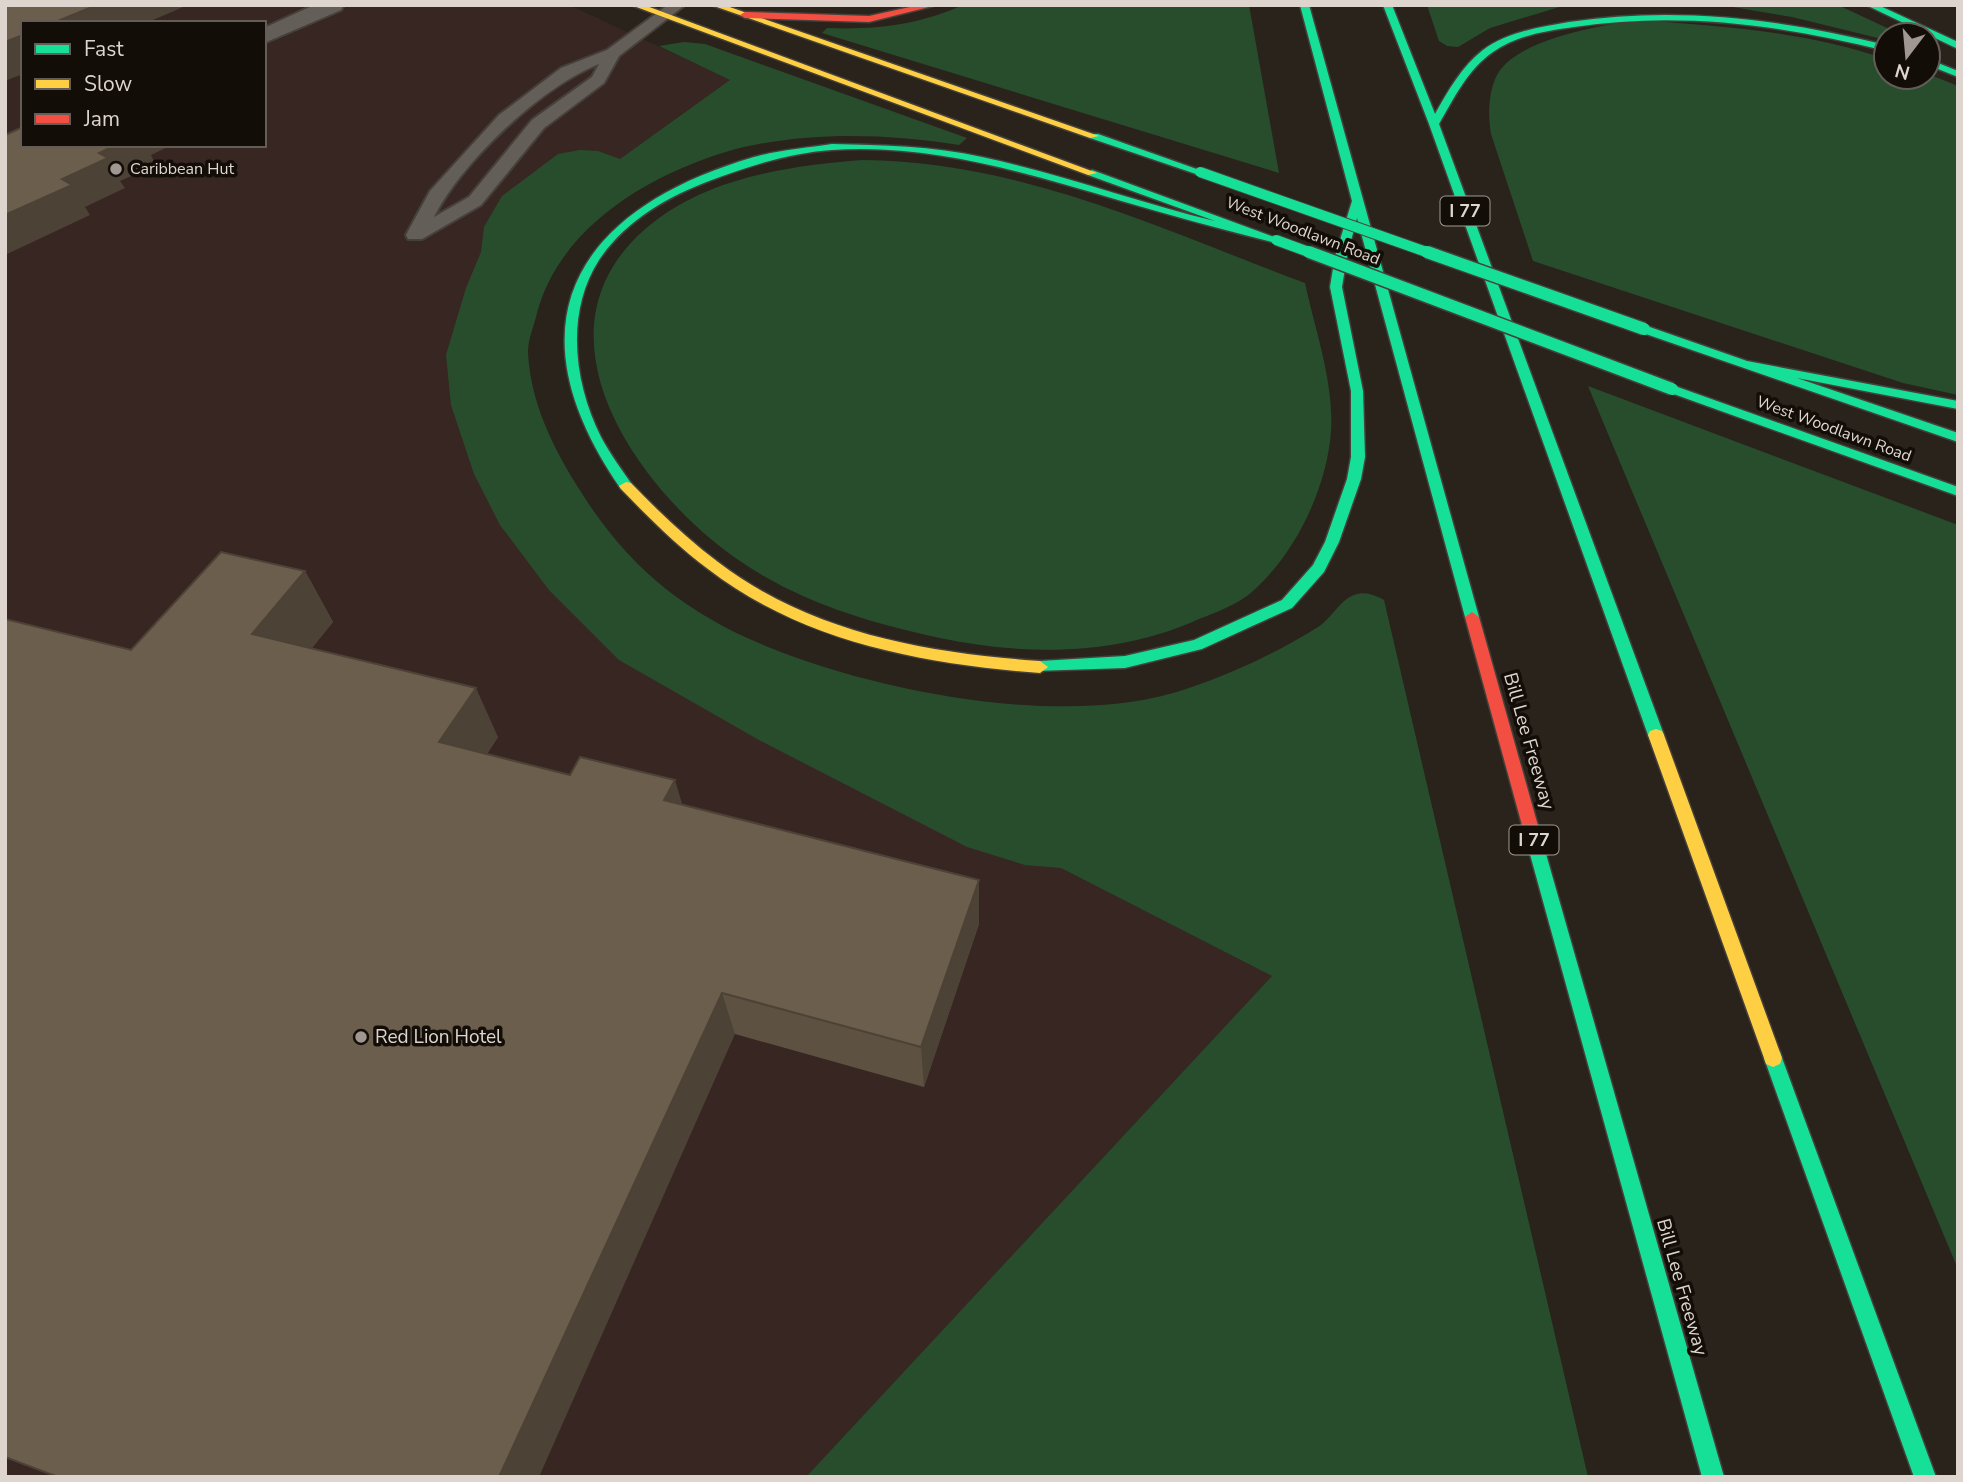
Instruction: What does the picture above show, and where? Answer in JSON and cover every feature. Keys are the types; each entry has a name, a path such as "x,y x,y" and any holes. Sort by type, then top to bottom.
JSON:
{"main road":[{"name":"West Woodlawn Road","path":"635,5 1206,219 1276,240 1672,389 1958,492"},
{"name":"West Woodlawn Road","path":"715,5 1958,438"},
{"path":"745,15 869,19 933,5"},
{"name":"Bill Lee Freeway","path":"1304,5 1356,203 1713,1477"},
{"name":"I 77","path":"1387,5 1434,124 1925,1477"},
{"path":"1870,5 1958,46"},
{"path":"1434,124 1471,67 1495,46 1524,28 1563,15 1601,9 1684,8 1793,24 1872,44"},
{"path":"1206,219 961,153 906,147 850,146 761,159 714,173 649,204 615,232 589,264 579,281 569,316 569,363 575,393 598,446 615,473 659,525 714,570 797,616 868,643 958,663 1076,669 1148,659 1215,640 1293,600 1328,555 1357,467 1358,393 1336,285 1356,203"},
{"path":"1745,364 1958,405"}],"street":[{"path":"266,35 333,5"}],"lane":[{"path":"613,53 598,80 538,124 475,201 415,234 436,195 505,118 568,71 613,53 678,5"}],"shaded area":[{"path":"5,5 569,5 731,80 571,194 518,248 494,478 1061,868 1272,976 806,1477 5,1477"}],"green space":[{"path":"963,5 1249,5 1279,173 822,33 827,28 880,27 913,22"},
{"path":"1427,5 1566,5 1490,28 1458,47 1447,46 1439,41"},
{"path":"1721,5 1838,5 1872,21 1872,37 1792,17"},
{"path":"1636,20 1793,36 1872,55 1872,91 1942,91 1942,80 1958,86 1958,395 1903,383 1533,261 1491,134 1489,119 1494,82 1507,63 1522,52 1560,36"},
{"path":"684,42 705,44 967,138 959,145 873,136 814,137 729,151 668,174 639,190 586,230 565,255 549,282 537,313 528,352 533,389 545,425 581,492 619,544 661,585 685,603 738,634 814,664 865,679 977,701 1034,706 1090,706 1142,700 1189,688 1239,669 1318,627 1349,597 1366,594 1384,600 1588,1477 806,1477 1272,976 1061,868 1025,865 967,847 759,740 619,660 549,590 500,525 474,474 451,405 446,355 466,288 481,252 484,227 502,196 558,154 580,150 598,151 620,159 730,80 659,46"},
{"path":"862,160 920,163 1033,185 1143,221 1305,283 1330,394 1331,431 1328,454 1323,476 1305,522 1293,543 1264,581 1247,596 1224,609 1168,631 1136,640 1104,646 1038,650 972,644 863,618 789,589 743,563 705,534 669,498 636,457 611,412 596,365 595,318 609,273 643,231 692,198 718,187 775,171"},
{"path":"1588,386 1958,525 1958,1269"}],"building":[{"path":"5,5 97,5 58,21 21,21 21,36 5,42"},
{"path":"21,128 21,147 112,147 99,153 108,158 62,179 72,185 5,215 5,135"},
{"name":"Red Lion Hotel","path":"221,552 305,571 252,634 476,688 439,742 570,775 580,757 675,780 664,800 979,880 921,1047 722,993 499,1477 58,1477 5,1457 5,619 131,650"}],"traffic: fast":[{"path":"1304,5 1472,617"},
{"path":"1387,5 1434,124 1656,735"},
{"path":"1870,5 1958,46"},
{"path":"1434,124 1461,80 1487,52 1512,38 1563,26 1603,20 1685,16 1766,23 1872,44"},
{"path":"1942,68 1958,74"},
{"path":"1094,136 1200,172"},
{"path":"626,486 595,438 576,388 571,361 571,335 583,280 590,265 611,237 651,204 681,188 757,159 832,147 907,148 980,160 1054,178 1276,240"},
{"path":"1200,172 1644,329"},
{"path":"1092,173 1271,238"},
{"path":"1040,667 1125,662 1197,645 1287,604 1319,568 1332,542 1354,479 1358,457 1357,391 1336,287 1341,256 1356,203"},
{"path":"1276,240 1672,389"},
{"path":"1644,329 1958,438"},
{"path":"1745,364 1958,405"},
{"path":"1672,389 1958,492"},
{"path":"1536,847 1713,1477"},
{"path":"1773,1058 1925,1477"}],"traffic: slow":[{"path":"635,5 1092,173"},
{"path":"715,5 1094,136"},
{"path":"626,486 669,530 714,567 762,597 812,622 865,641 921,654 979,663 1040,667"},
{"path":"1656,735 1773,1058"}],"traffic: jam":[{"path":"745,15 869,19 933,5"},
{"path":"1472,617 1536,847"}],"place":[{"name":"Caribbean Hut","path":"116,169"},
{"name":"Red Lion Hotel","path":"361,1037"}]}
